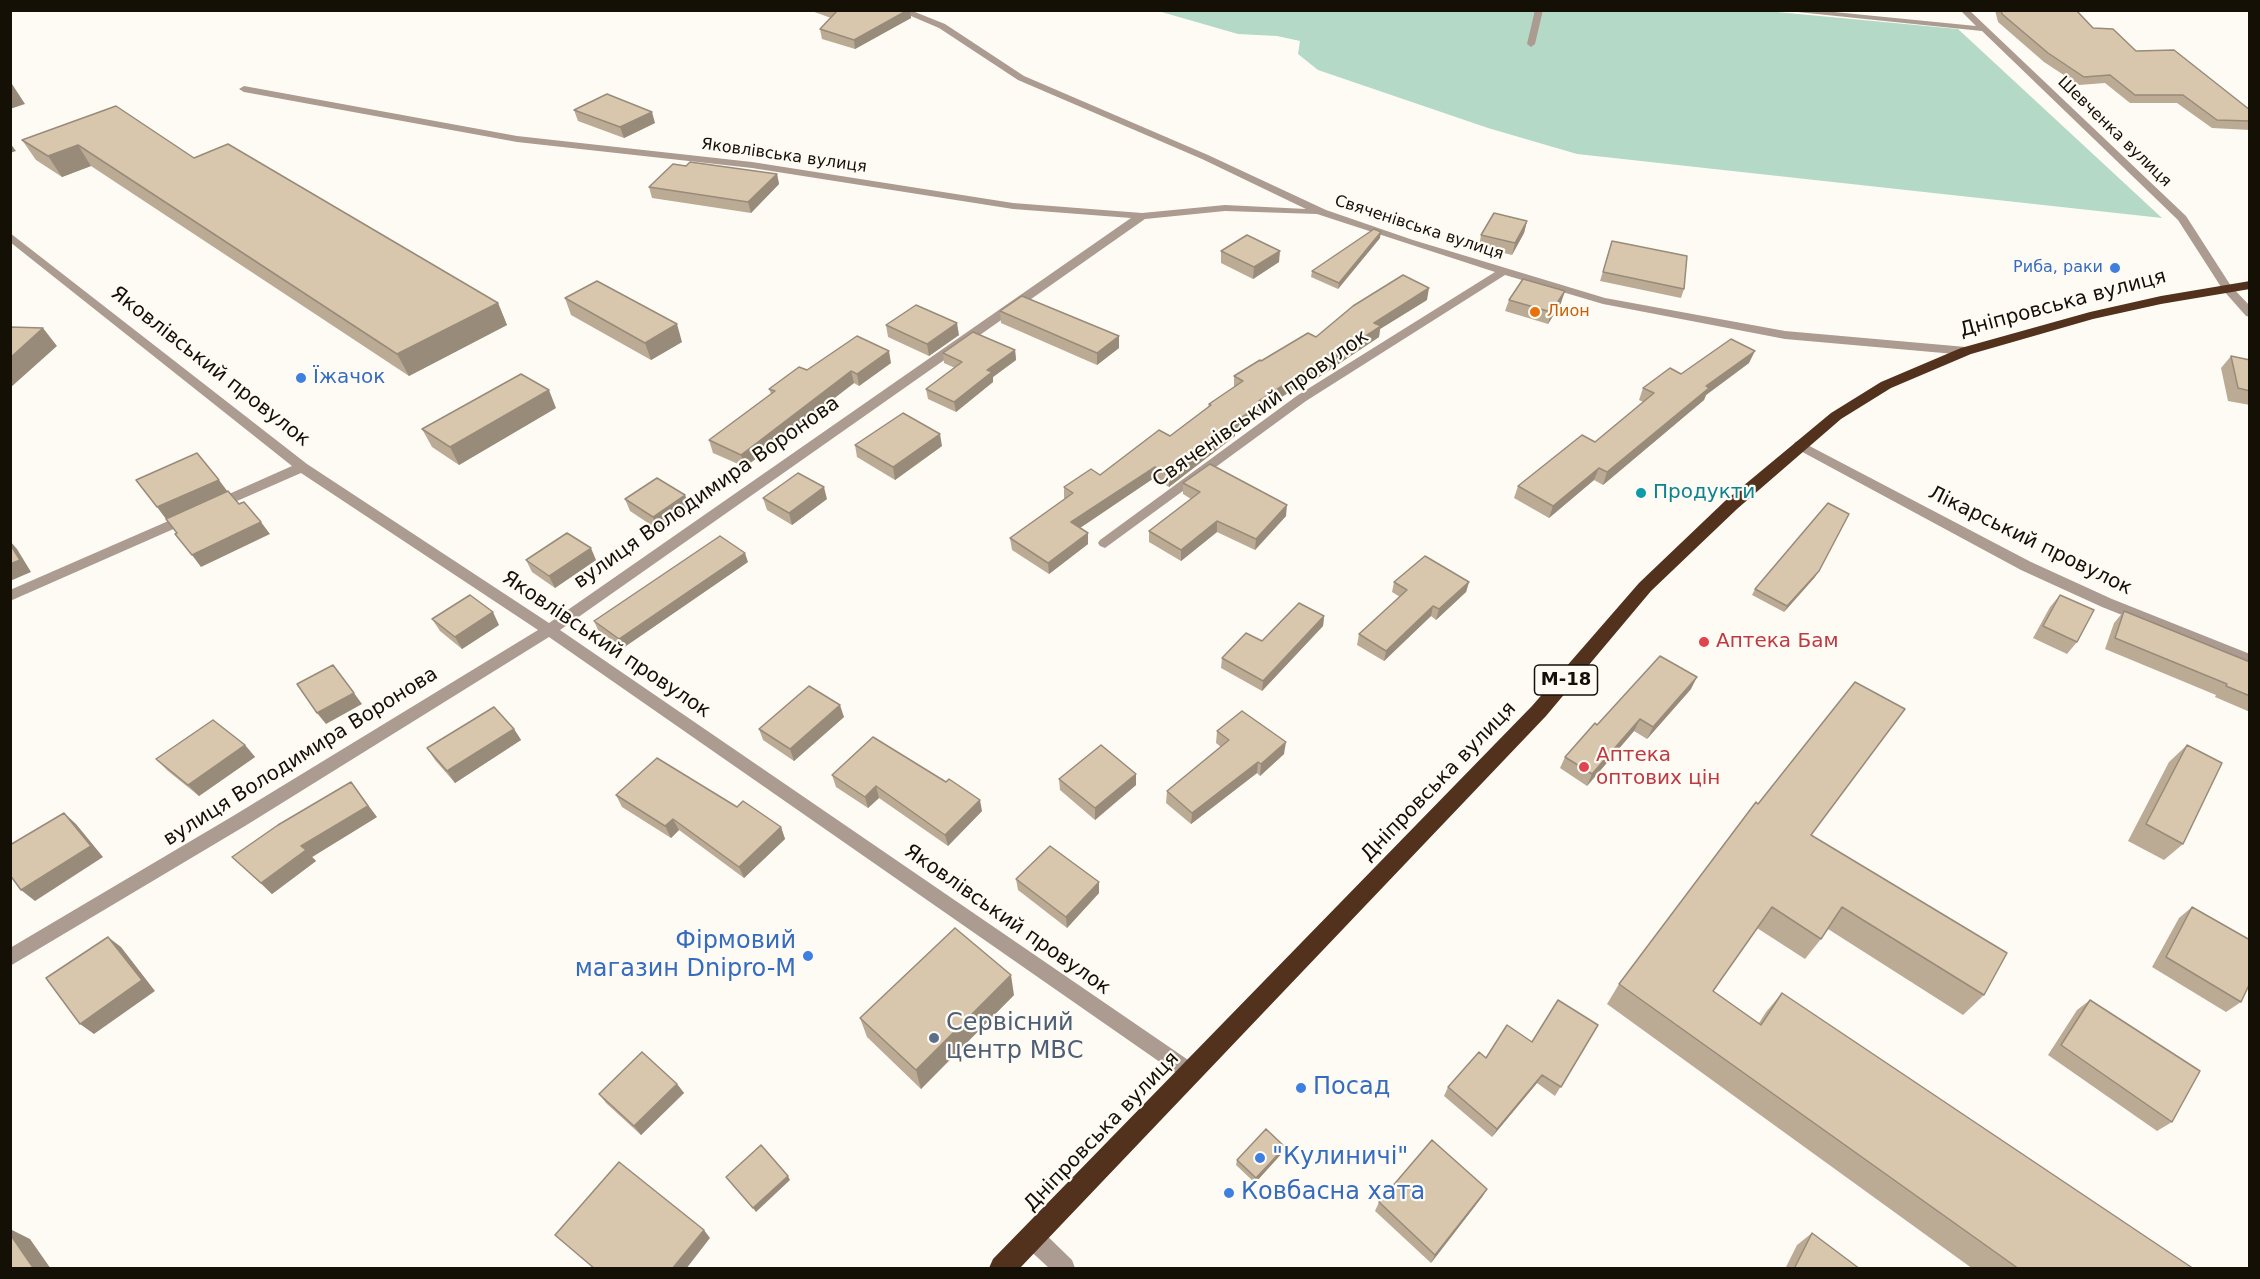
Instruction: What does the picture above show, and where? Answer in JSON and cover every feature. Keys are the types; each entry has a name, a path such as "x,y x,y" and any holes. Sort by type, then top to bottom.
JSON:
{"highway":[{"name":"Дніпровська вулиця","path":"1002,1269 1539,711 1645,587 1731,505 1836,416 1886,385 1966,351 2090,316 2250,285"}],"street":[{"name":"Свяченівська вулиця","path":"901,10 942,26 1021,78 1205,157 1322,212 1409,242 1603,301 1785,335 1966,351"},
{"path":"1531,44 1539,10"},
{"path":"1782,10 1983,29"},
{"name":"Шевченка вулиця","path":"1964,10 2182,218 2228,288 2250,314"},
{"name":"Яковлівська вулиця","path":"244,89 518,139 752,165 1013,206 1142,216 1225,208 1322,212"},
{"name":"вулиця Володимира Воронова","path":"10,958 239,821 549,630 1142,216"},
{"name":"Яковлівський провулок","path":"10,236 302,467 549,630 1190,1073"},
{"name":"Свяченівський провулок","path":"1105,543 1302,398 1503,271"},
{"name":"Лікарський провулок","path":"1800,445 2026,566 2107,603 2250,660"},
{"path":"10,596 302,467"},
{"path":"1032,1238 1064,1269"}],"green space":[{"path":"1756,10 1958,29 2162,218 1577,154 1488,128 1318,70 1298,54 1300,41 1277,36 1238,34 1158,11"}],"building":[{"path":"835,10 908,10 854,40 820,29 837,11"},
{"path":"2001,10 2076,10 2093,28 2113,29 2136,51 2174,50 2250,110 2250,121 2217,120 2183,95 2135,95 2110,75 2084,77 2048,53 2002,14"},
{"path":"607,94 652,112 620,127 574,110"},
{"path":"116,106 194,158 228,144 498,303 397,354 78,145 48,156 22,140"},
{"path":"690,162 777,174 748,202 649,187 673,164 686,166"},
{"path":"1494,213 1527,221 1515,243 1481,235"},
{"path":"1374,229 1381,232 1339,283 1312,271"},
{"path":"1247,235 1280,251 1254,267 1221,251"},
{"path":"1612,241 1687,256 1684,289 1603,272"},
{"path":"1403,275 1429,288 1374,323 1381,326 1317,368 1313,366 1259,401 1263,403 1233,423 1236,425 1169,475 1155,467 1071,522 1088,533 1048,563 1010,538 1073,493 1064,487 1091,469 1100,475 1159,430 1170,436 1211,405 1209,404 1243,381 1234,376 1308,333 1316,337 1353,306"},
{"path":"1523,279 1565,291 1551,312 1509,300"},
{"path":"597,281 677,324 645,343 565,298"},
{"path":"1022,296 1119,336 1097,353 1000,311"},
{"path":"916,305 957,323 927,344 886,325"},
{"path":"10,327 43,328 10,358"},
{"path":"973,332 1015,350 987,370 992,372 954,402 926,389 962,362 943,353"},
{"path":"857,336 889,351 857,374 851,371 741,455 709,440 775,391 769,389 799,367 807,370"},
{"path":"1731,339 1755,351 1706,386 1709,388 1607,472 1599,468 1553,506 1518,486 1582,435 1595,442 1654,393 1643,388 1670,368 1681,374"},
{"path":"2231,356 2250,360 2250,391 2238,388"},
{"path":"521,374 549,390 450,447 422,429"},
{"path":"903,413 940,434 893,467 855,445"},
{"path":"197,453 219,480 157,507 136,480"},
{"path":"1210,464 1287,505 1256,539 1217,521 1181,550 1149,531 1200,492 1183,483"},
{"path":"798,473 824,487 789,513 763,498"},
{"path":"657,478 685,495 653,517 625,499"},
{"path":"228,491 239,504 244,502 261,522 192,555 166,519"},
{"path":"1828,503 1849,514 1819,571 1787,606 1755,589"},
{"path":"567,533 591,548 549,576 526,560"},
{"path":"720,536 745,553 619,639 594,621"},
{"path":"10,544 20,560 10,564"},
{"path":"1425,556 1469,582 1439,609 1433,606 1386,651 1359,634 1407,590 1394,582"},
{"path":"470,595 493,612 455,637 432,619"},
{"path":"2060,595 2094,610 2077,642 2043,626"},
{"path":"1299,603 1324,616 1263,681 1222,658 1246,633 1262,641"},
{"path":"2124,611 2250,662 2250,696 2226,686 2227,684 2115,638"},
{"path":"1660,656 1697,677 1653,727 1640,719 1592,774 1565,757 1595,723 1597,725"},
{"path":"333,665 354,693 317,713 297,684"},
{"path":"1855,682 1905,709 1811,835 2007,953 1984,995 1842,907 1821,939 1772,907 1713,991 1761,1025 1782,993 2194,1269 2019,1269 1619,984 1756,802 1758,804"},
{"path":"809,686 840,705 790,749 759,729"},
{"path":"494,707 514,729 447,771 427,748"},
{"path":"1242,711 1286,742 1261,764 1258,762 1192,813 1167,791 1229,740 1217,731"},
{"path":"213,720 245,745 188,785 156,759"},
{"path":"873,737 946,782 949,779 980,800 945,835 876,786 865,797 832,775"},
{"path":"1101,745 1136,774 1095,808 1059,779"},
{"path":"2187,745 2222,763 2183,844 2146,824"},
{"path":"657,758 737,807 743,801 781,827 739,867 673,819 665,826 616,795"},
{"path":"351,782 368,806 301,846 306,850 261,883 232,857 278,825"},
{"path":"64,813 91,846 21,890 10,875 10,845"},
{"path":"1050,846 1099,882 1066,917 1016,879"},
{"path":"2192,907 2250,940 2250,983 2241,1002 2166,957"},
{"path":"955,928 1011,975 916,1070 860,1018"},
{"path":"108,937 142,980 80,1024 46,978"},
{"path":"1558,1000 1598,1025 1561,1087 1542,1075 1497,1129 1448,1087 1479,1052 1486,1058 1507,1025 1532,1042"},
{"path":"2090,1000 2200,1071 2172,1122 2061,1045"},
{"path":"642,1052 677,1084 634,1126 599,1094"},
{"name":"\"Кулиничі\"","path":"1266,1129 1285,1147 1256,1178 1237,1160"},
{"path":"1432,1140 1487,1189 1435,1255 1379,1202"},
{"path":"761,1145 788,1176 753,1208 726,1177"},
{"path":"619,1162 704,1230 672,1269 595,1269 555,1235"},
{"path":"1812,1233 1860,1269 1794,1269"},
{"path":"10,1234 34,1269 10,1269"}],"place":[{"name":"Риба, раки","path":"2115,268"},
{"name":"Лион","path":"1535,312"},
{"name":"Їжачок","path":"301,378"},
{"name":"Продукти","path":"1641,493"},
{"name":"Аптека Бам","path":"1704,642"},
{"name":"Аптека оптових цін","path":"1584,767"},
{"name":"Фірмовий магазин Dnipro-M","path":"808,956"},
{"name":"Сервісний центр МВС","path":"934,1038"},
{"name":"Посад","path":"1301,1088"},
{"name":"\"Кулиничі\"","path":"1260,1158"},
{"name":"Ковбасна хата","path":"1229,1193"}]}
